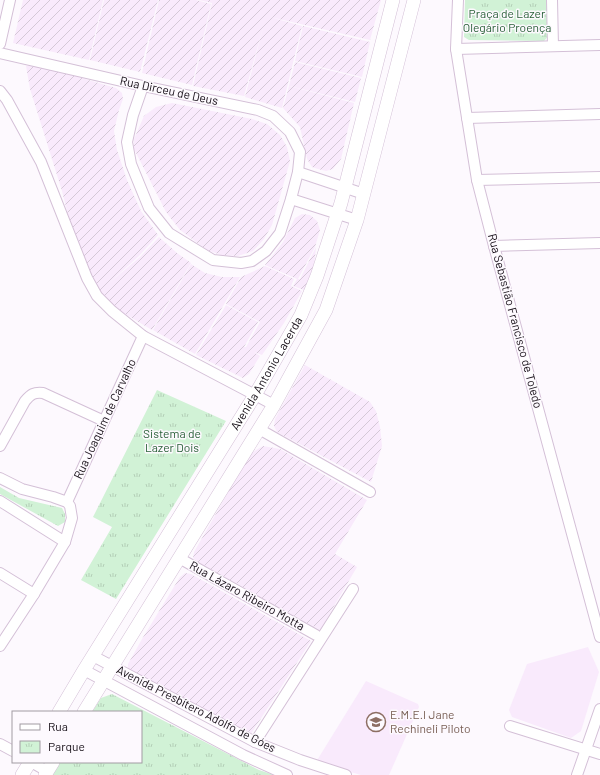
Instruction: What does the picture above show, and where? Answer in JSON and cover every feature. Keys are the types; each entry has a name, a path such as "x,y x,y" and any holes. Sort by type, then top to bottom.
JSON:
{"main road":[{"name":"Avenida Antonio Lacerda","path":"60,711 255,395 301,315 317,276 345,188 393,0"},
{"name":"Avenida Antonio Lacerda","path":"85,711 274,406 326,310 357,220 414,0"},
{"path":"22,775 29,763"}],"street":[{"path":"0,44 4,10 10,0"},
{"name":"Rua Sebastião Francisco de Toledo","path":"458,0 456,48 477,180 600,638"},
{"path":"552,0 553,46"},
{"path":"456,48 600,45"},
{"name":"Rua Dirceu de Deus","path":"0,53 142,86 258,110 273,116 290,132 300,152 298,172 280,232 266,251 252,261 241,264 213,260 169,233 149,208 131,164 127,142 142,86"},
{"path":"0,91 7,100 41,162 86,278 97,296 112,311 143,336 274,406"},
{"path":"467,118 600,114"},
{"path":"298,172 364,194"},
{"path":"477,180 600,177"},
{"path":"291,199 357,220"},
{"path":"494,246 600,243"},
{"name":"Rua Joaquim de Carvalho","path":"68,504 143,336"},
{"path":"0,446 25,401 31,394 36,392 43,393 104,421"},
{"path":"259,429 370,492"},
{"path":"0,478 22,489 53,496 68,504 72,518 65,542 34,594 0,646"},
{"path":"0,501 65,542"},
{"name":"Rua Lázaro Ribeiro Motta","path":"179,558 316,635"},
{"path":"0,573 34,594"},
{"path":"255,742 353,589"},
{"name":"Avenida Presbítero Adolfo de Góes","path":"93,656 255,742 300,760 346,775"},
{"name":"Avenida Presbítero Adolfo de Góes","path":"84,670 243,755 287,775"},
{"path":"577,775 600,709"},
{"path":"510,726 600,754"},
{"path":"0,744 12,750"},
{"path":"33,763 48,769"}],"shaded area":[{"path":"23,0 103,0 89,60 13,43"},
{"path":"104,0 158,0 140,72 90,60"},
{"path":"159,0 196,0 211,4 192,85 142,73"},
{"path":"199,0 381,0 370,40 270,17 302,26 282,108 245,97 264,24 244,96 193,86 212,3"},
{"path":"303,26 370,42 362,77 295,61"},
{"path":"295,62 361,78 355,102 289,86"},
{"path":"37,65 116,88 122,93 123,99 114,131 117,150 127,180 141,211 158,235 139,256 109,283 140,257 159,237 191,263 152,330 115,308 100,291 92,278 73,235 62,191 30,89 26,66"},
{"path":"289,86 354,103 341,159 333,169 326,171 312,167 307,159 300,127 283,108"},
{"path":"172,103 252,119 267,124 280,135 287,147 290,161 272,225 264,239 253,251 238,256 221,255 207,250 180,230 166,212 134,149 134,139 144,116 156,107"},
{"path":"302,214 310,215 317,221 320,230 315,247 298,279 300,279 316,247 311,275 304,290 293,286 297,279 265,265 283,242 295,218"},
{"path":"191,264 205,273 222,277 240,277 195,354 153,330"},
{"path":"265,266 294,279 291,286 302,291 284,323 262,355 254,352 260,356 249,374 243,378 196,355 226,305 258,322 244,347 246,347 260,322 226,304 241,277"},
{"path":"305,365 370,402 376,411 380,427 382,446 371,482 277,432 274,426 275,419"},
{"path":"263,446 280,449 367,500 335,554 357,567 320,630 193,558 194,552 250,455"},
{"path":"185,573 191,574 311,641 251,734 131,672 128,668 128,664 142,639 180,577"},
{"path":"588,647 599,672 581,731 571,738 512,717 509,710 527,664"},
{"name":"E.M.E.I Jane Rechineli Piloto","path":"366,681 418,704 419,707 389,775 361,775 316,762"}],"green space":[{"name":"Praça de Lazer Olegário Proença","path":"465,0 547,0 551,33 544,41 469,40 464,37"},
{"name":"Sistema de Lazer Dois","path":"157,390 226,421 116,599 81,580 112,527 93,517"},
{"path":"0,487 19,498 62,508 65,514 65,522 58,526 0,494"},
{"path":"112,694 259,770 274,775 52,775 59,763 142,763 142,711 93,711 101,698"}],"place":[{"name":"E.M.E.I Jane Rechineli Piloto","path":"376,722"}]}
